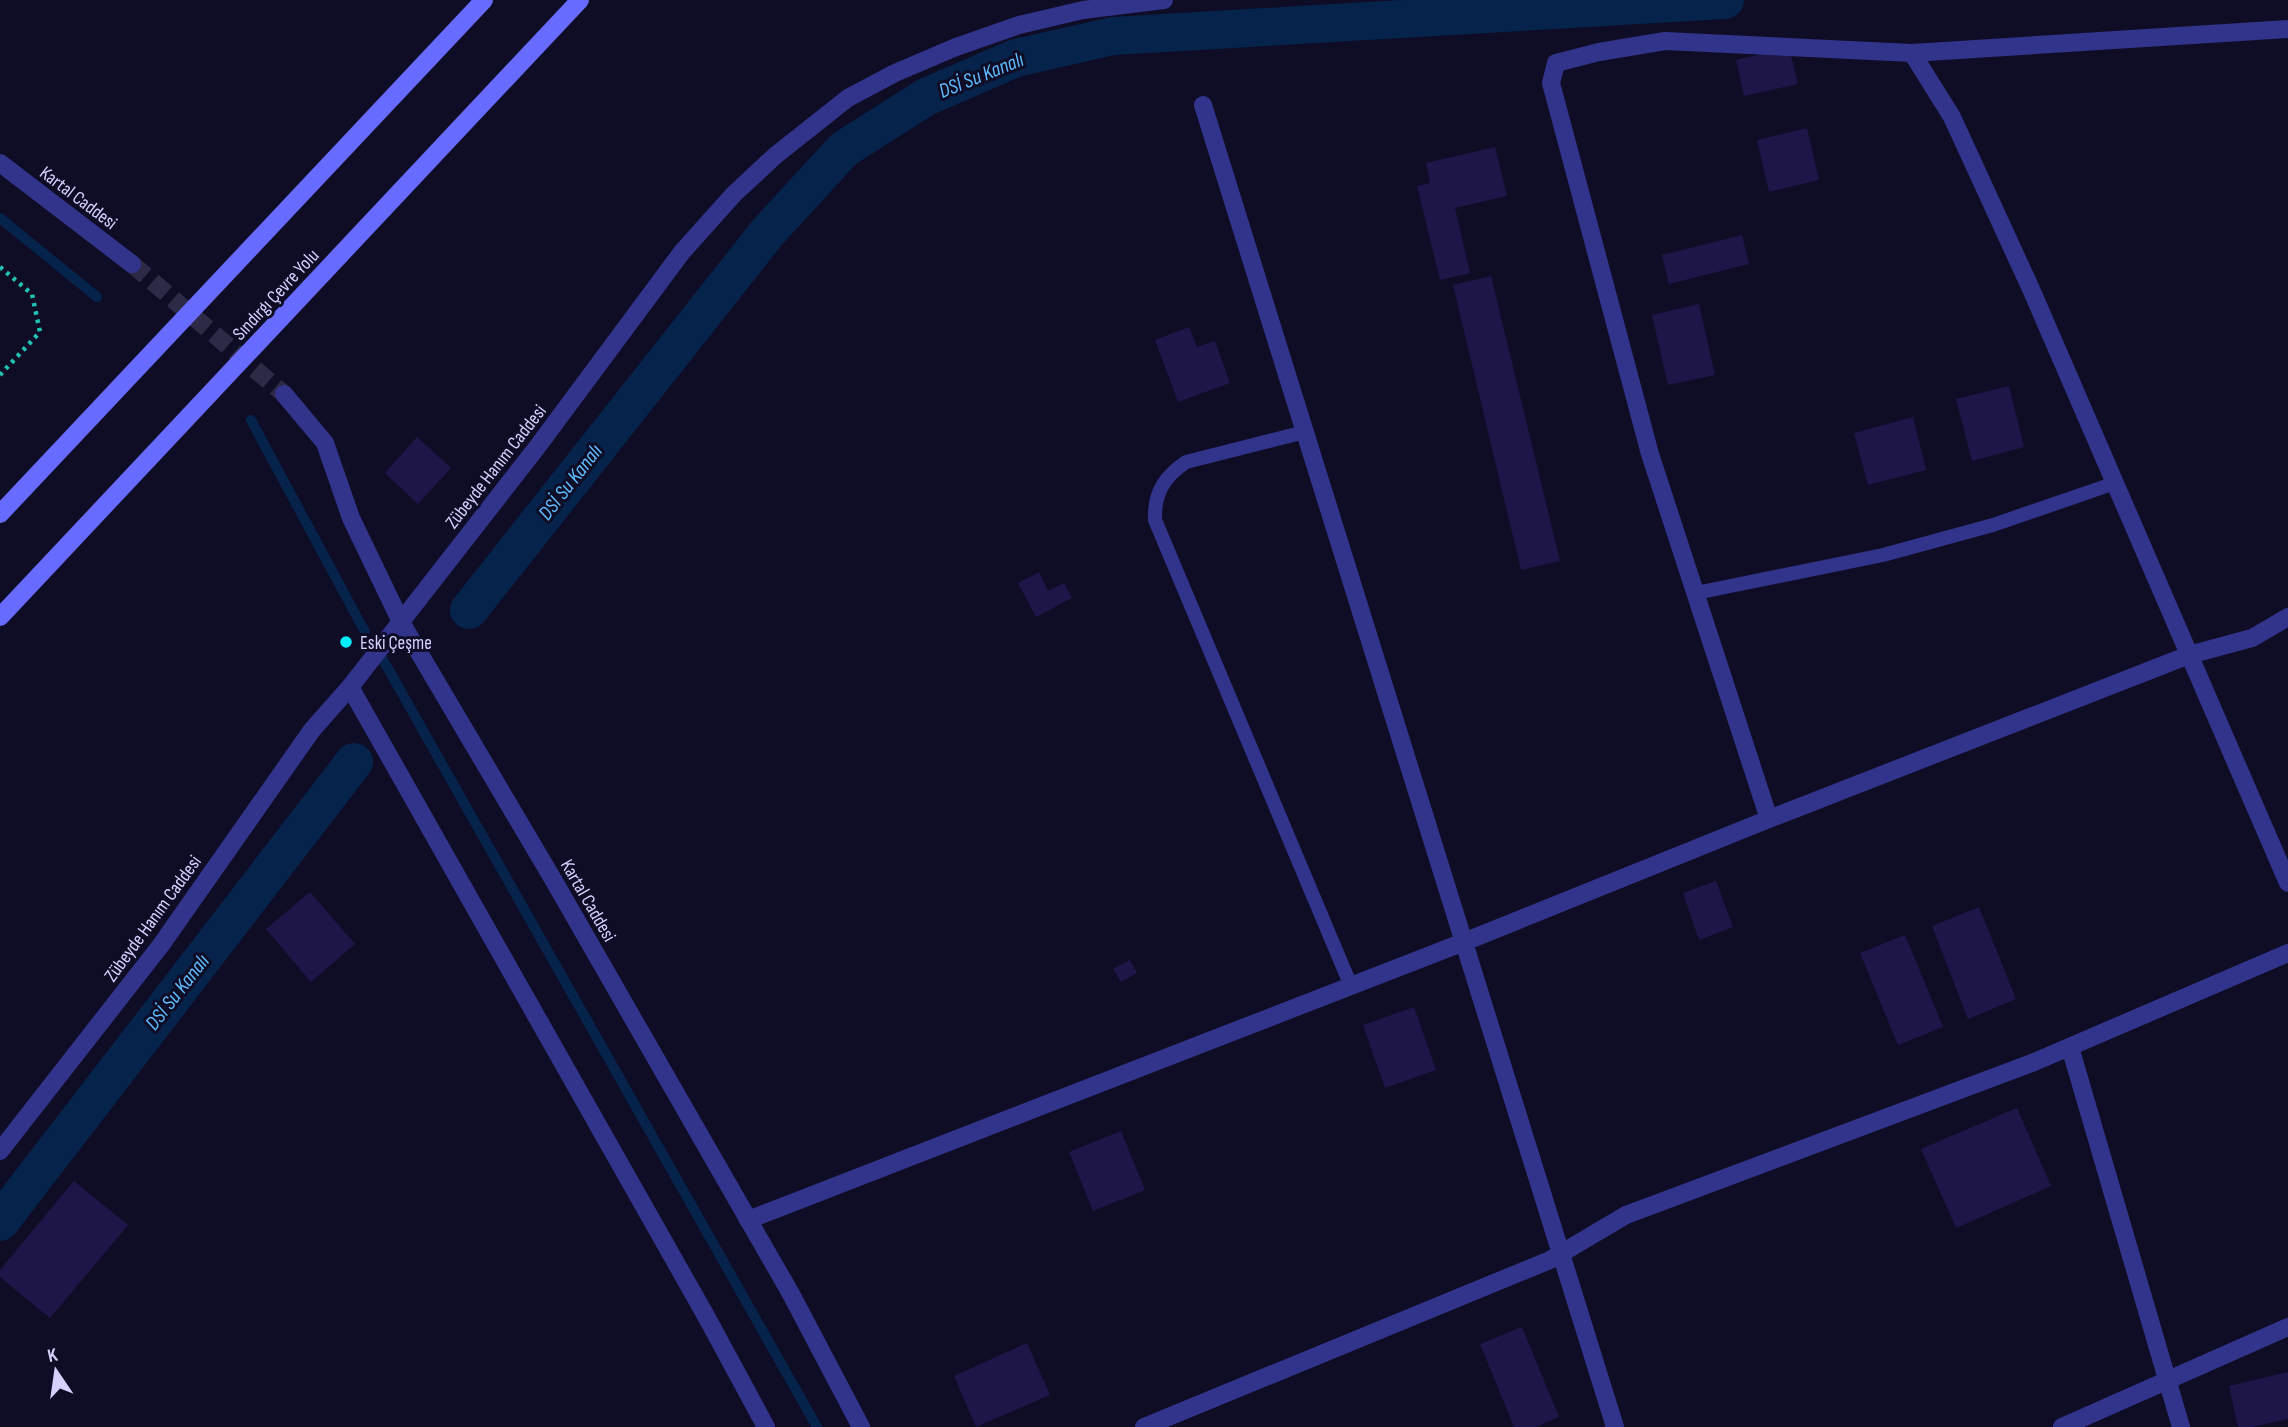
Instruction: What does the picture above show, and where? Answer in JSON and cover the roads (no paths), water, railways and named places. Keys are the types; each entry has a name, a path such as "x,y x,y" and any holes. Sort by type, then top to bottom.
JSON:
{"main road":[{"path":"0,514 484,0"},
{"name":"Sındırgı Çevre Yolu","path":"0,617 580,0"}],"street":[{"name":"Zübeyde Hanım Caddesi","path":"0,1151 161,946 312,730 350,687 538,446 682,252 734,194 776,155 848,98 895,73 956,47 1019,25 1070,13 1164,0"},
{"path":"1769,819 1650,454 1551,83 1556,63 1599,52 1665,41 1912,53 2288,29"},
{"path":"1912,53 1952,117 2031,289 2288,883"},
{"path":"1203,105 1615,1427"},
{"name":"Kartal Caddesi","path":"0,163 132,264"},
{"name":"Kartal Caddesi","path":"284,394 325,443 351,518 401,622 554,881 791,1294 861,1427"},
{"path":"748,1220 1464,942 1769,819 2189,655 2252,638 2288,617"},
{"path":"350,687 766,1427"},
{"path":"1144,1427 1550,1260 1626,1215 2070,1047 2288,953"},
{"path":"2070,1047 2181,1427"},
{"path":"2062,1427 2288,1327"}],"lane":[{"path":"1305,432 1186,462 1173,471 1163,483 1154,507 1155,520 1351,986"},
{"path":"1696,593 1883,555 1993,525 2115,483"}],"waterway":[{"name":"DSİ Su Kanalı","path":"469,610 767,233 844,149 926,97 1016,58 1113,36 1725,0"},
{"path":"0,218 97,297"},
{"path":"251,420 365,632"},
{"path":"382,658 817,1427"},
{"name":"DSİ Su Kanalı","path":"0,1222 354,762"}],"tunnel":[{"path":"132,264 284,394"}],"place":[{"name":"Eski Çeşme","path":"346,642"}]}
